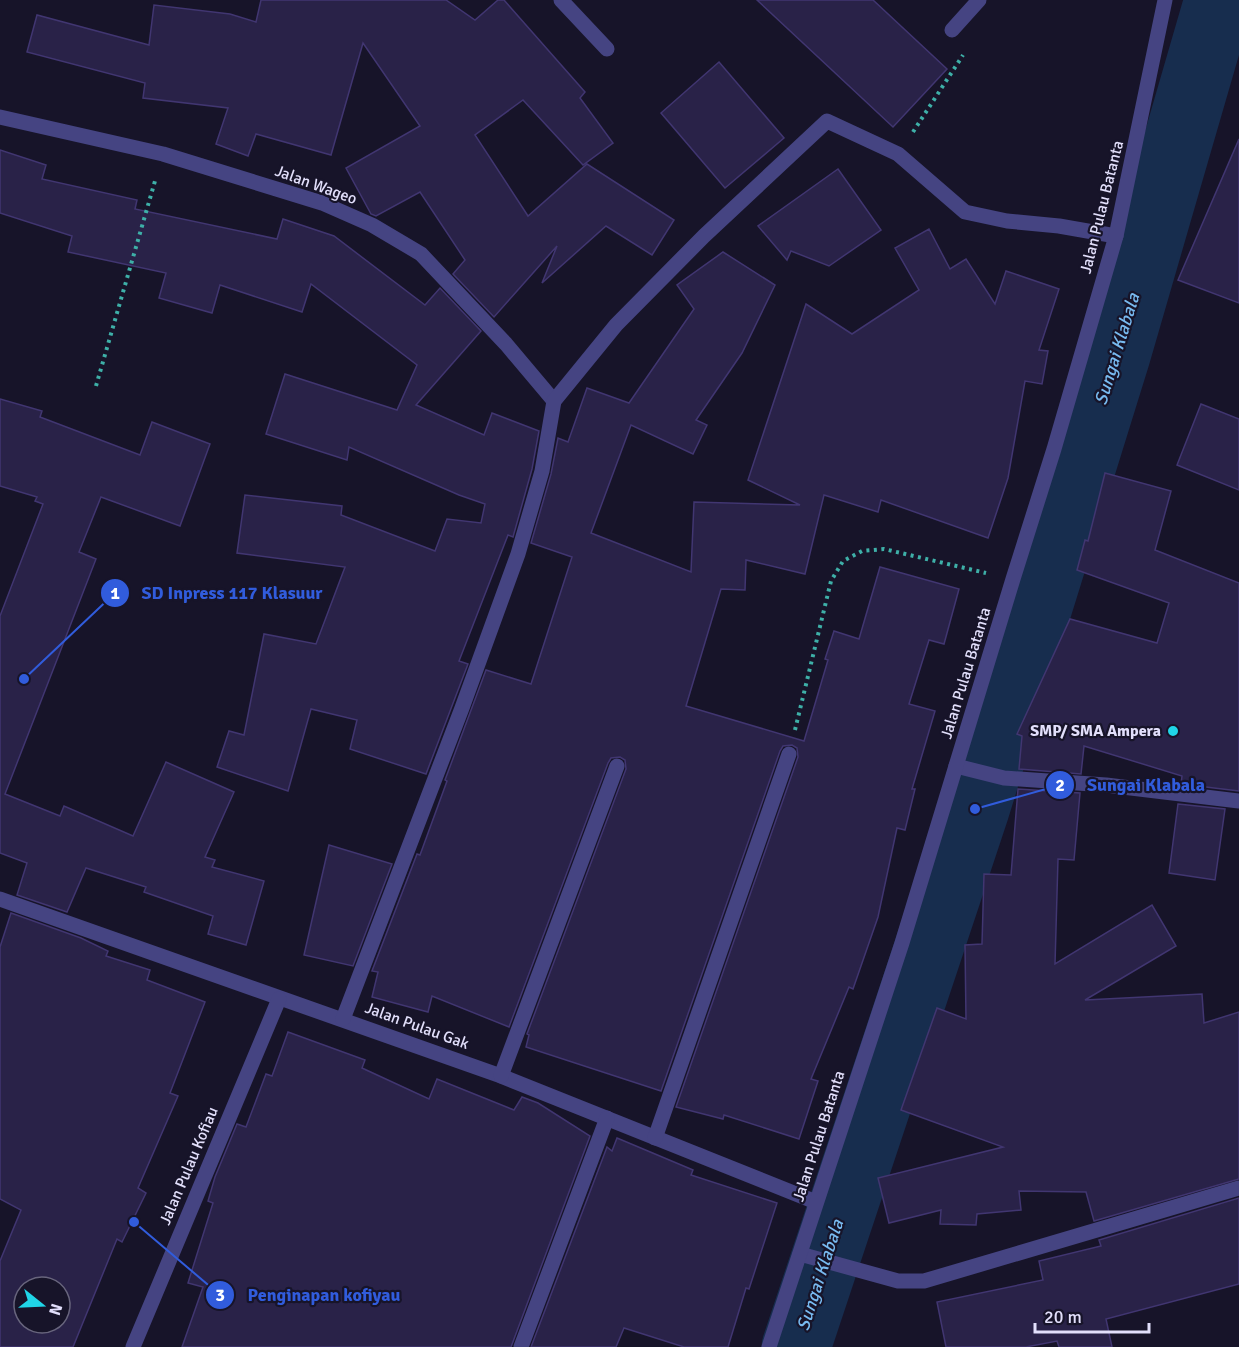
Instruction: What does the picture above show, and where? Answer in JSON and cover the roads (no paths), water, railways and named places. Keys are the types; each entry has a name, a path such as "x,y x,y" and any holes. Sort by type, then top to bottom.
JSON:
{"street":[{"path":"561,0 607,49"},
{"path":"952,30 979,0"},
{"name":"Jalan Pulau Batanta","path":"769,1347 902,943 1054,449 1116,236 1165,0"},
{"name":"Jalan Wageo","path":"0,117 163,154 322,203 372,225 421,254 506,344 554,401"},
{"path":"343,1018 462,708 518,554 542,471 554,401 616,325 704,236 827,121 898,154 965,212 1007,221 1059,226 1116,236"},
{"path":"655,1138 789,754"},
{"path":"501,1076 617,766"},
{"path":"956,766 1004,778 1106,785 1239,801"},
{"name":"Jalan Pulau Gak","path":"0,899 279,999 343,1018 501,1076 816,1202"},
{"name":"Jalan Pulau Kofiau","path":"133,1347 279,999"},
{"path":"521,1347 607,1118"},
{"path":"800,1254 898,1281 924,1281 1239,1188"}],"waterway":[{"name":"Sungai Klabala","path":"796,1347 975,809 1116,355 1219,0"}],"place":[{"name":"SD Inpress 117 Klasuur","path":"24,679"},
{"name":"SMP/ SMA Ampera","path":"1173,731"},
{"name":"Sungai Klabala","path":"975,809"},
{"name":"Penginapan kofiyau","path":"134,1222"}]}
